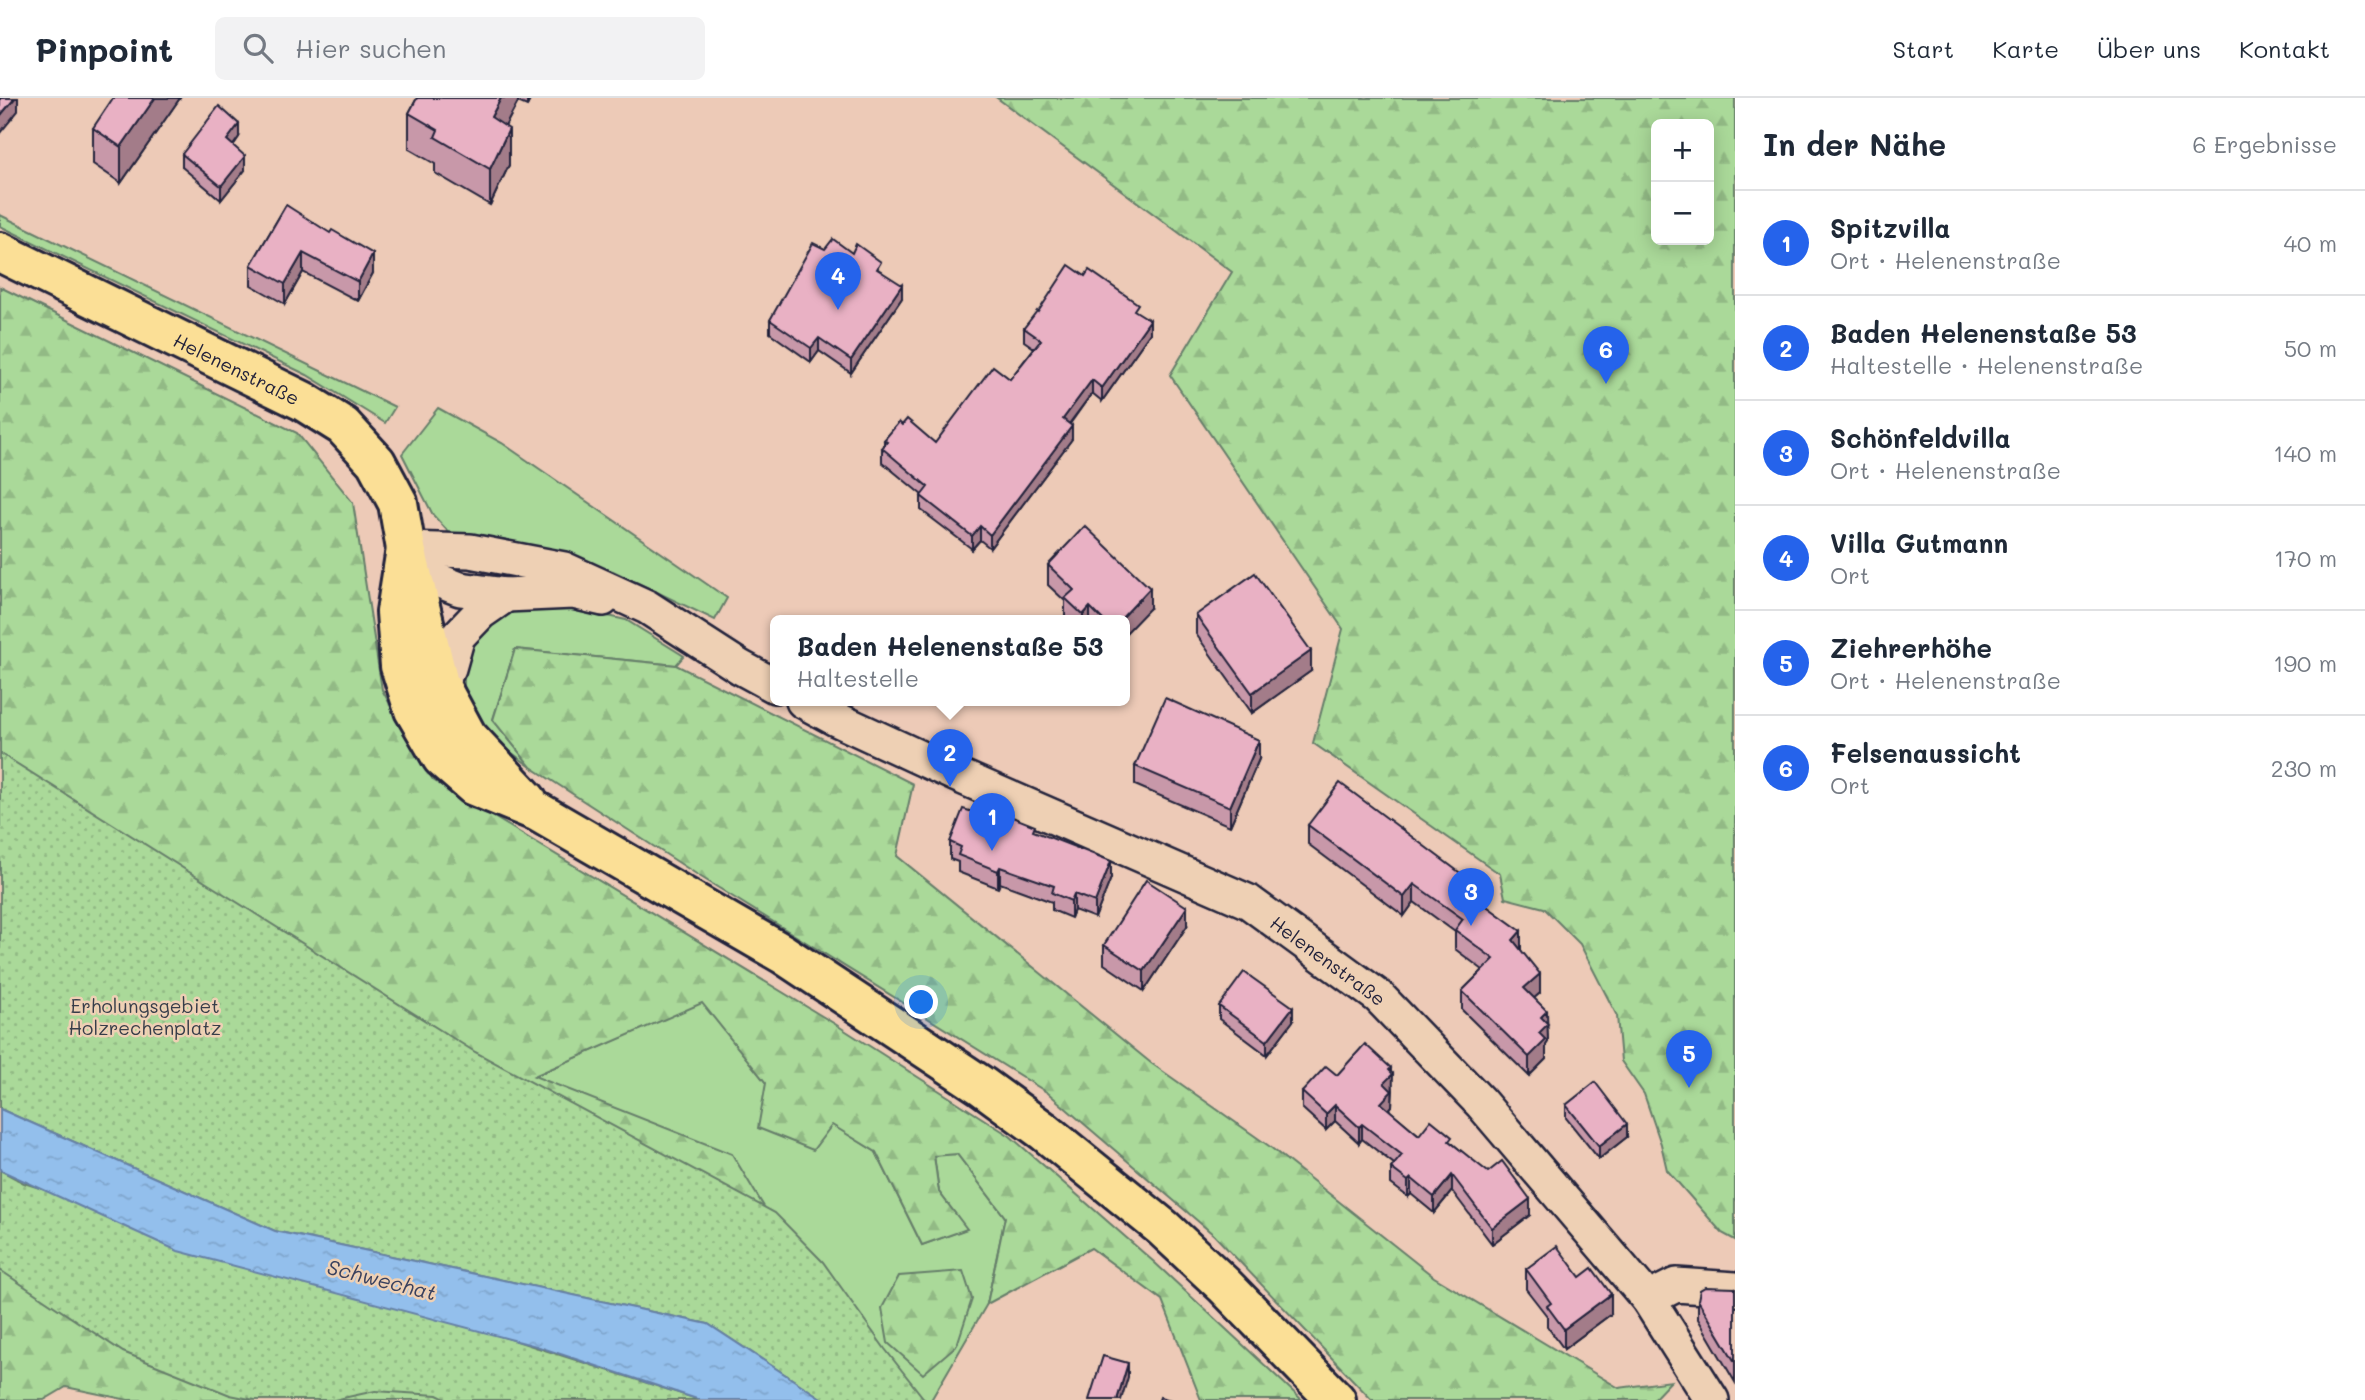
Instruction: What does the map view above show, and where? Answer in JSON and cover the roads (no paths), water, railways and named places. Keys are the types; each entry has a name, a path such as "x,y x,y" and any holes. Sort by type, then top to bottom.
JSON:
{"main road":[{"name":"Helenenstraße","path":"0,252 303,401 343,426 376,462 398,503 406,549 439,684 467,736 538,812"},
{"path":"406,549 396,612 400,666 414,710 442,758 474,786 538,812 783,954 915,1040 1045,1132 1163,1228 1224,1285 1336,1400"}],"street":[{"path":"406,549 437,580 460,589 506,595 573,592 647,607"},
{"path":"406,549 470,551 564,569 647,607 770,683"},
{"path":"439,684 449,668 458,636 480,613 506,595"},
{"name":"Helenenstraße","path":"812,706 955,774 1249,902 1380,997 1481,1103 1648,1298 1712,1400"},
{"path":"1648,1298 1676,1285 1735,1289"}],"water":[{"name":"Schwechat","path":"0,1109 275,1231 708,1324 824,1400 700,1400 536,1346 178,1251 0,1170"}],"place":[{"name":"Villa Gutmann","path":"838,310"},
{"name":"Felsenaussicht","path":"1606,384"},
{"name":"Baden Helenenstaße 53","path":"950,787"},
{"name":"Spitzvilla","path":"992,851"},
{"name":"Schönfeldvilla","path":"1471,926"},
{"name":"Ziehrerhöhe","path":"1689,1088"}],"park label":[{"name":"Erholungsgebiet Holzrechenplatz","path":"145,1016"}]}
